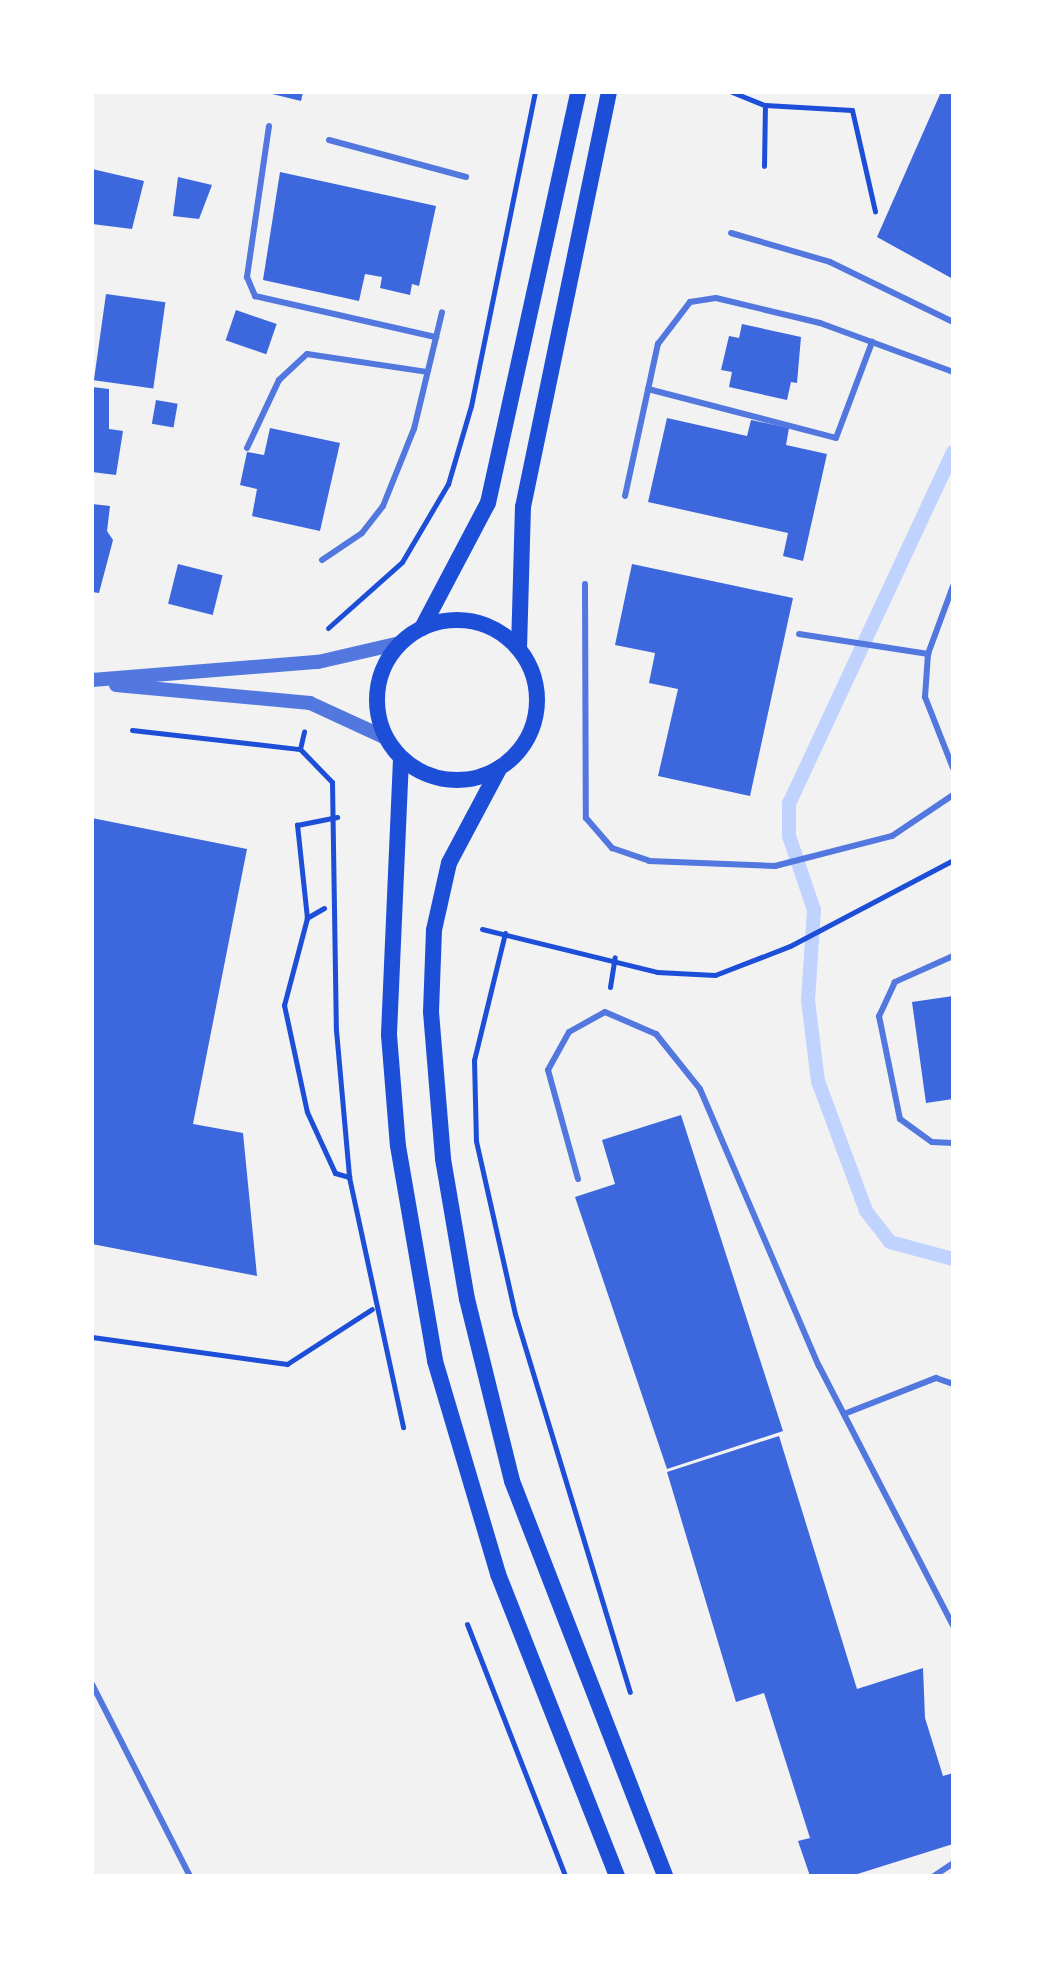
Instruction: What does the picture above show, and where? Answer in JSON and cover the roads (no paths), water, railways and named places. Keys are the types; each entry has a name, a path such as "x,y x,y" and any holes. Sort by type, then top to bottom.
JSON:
{"main road":[{"path":"499,769 446,780 401,759 386,738 377,689 400,643 422,628 473,541 496,476 578,92"},
{"path":"519,649 523,507 609,92"},
{"path":"422,628 473,621 519,649 533,673 535,713 520,751 499,769 449,863 434,930 431,1012 443,1159 475,1339 512,1481 665,1876"},
{"path":"401,759 389,1035 398,1146 435,1361 498,1574 617,1876"}],"street":[{"path":"92,682 318,662 400,643"},
{"path":"92,682 310,703 386,738"}],"lane":[{"path":"269,126 247,277 255,296 436,337"},
{"path":"329,140 466,177"},
{"path":"731,233 830,262 953,322"},
{"path":"625,496 658,344 690,302 716,298 872,342 953,372"},
{"path":"322,560 362,533 383,506 427,372 442,312"},
{"path":"648,389 836,438 872,342"},
{"path":"247,448 279,380 307,354 427,372"},
{"path":"585,584 584,792 596,834 649,861 775,866 822,857 892,836 953,795"},
{"path":"953,586 928,654 925,697 953,768"},
{"path":"799,634 928,654"},
{"path":"953,956 895,982 879,1016 900,1119 932,1142 953,1143"},
{"path":"578,1179 548,1070 569,1032 605,1012 656,1034 700,1089 844,1414 953,1626"},
{"path":"844,1414 936,1378 953,1384"},
{"path":"92,1684 190,1876"},
{"path":"934,1876 953,1863"}],"waterway":[{"path":"953,452 789,803 789,836 814,910 808,1000 818,1081 866,1211 890,1242 953,1259"}]}
